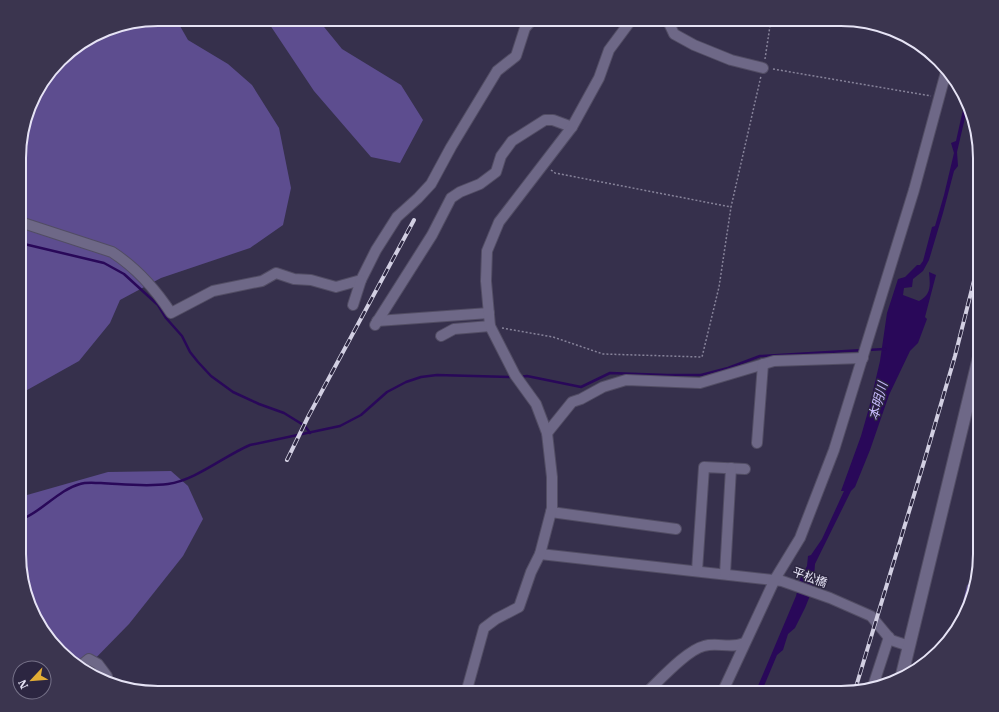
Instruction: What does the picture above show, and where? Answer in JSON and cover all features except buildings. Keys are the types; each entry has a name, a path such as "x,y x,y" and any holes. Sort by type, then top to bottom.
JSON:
{"street":[{"path":"353,305 361,280 376,250 397,217 431,184 451,147 497,71 516,56 527,26"},
{"path":"468,686 484,628 496,619 519,607 531,572 540,554 550,512 552,477 547,433 536,404 517,379 490,326 486,281 486,251 499,222 542,164 572,127 599,78 609,50 627,26"},
{"path":"670,26 674,34 694,45 731,60 763,68"},
{"path":"725,686 744,643 779,580 800,538 834,450 868,344 914,190 945,77"},
{"path":"489,313 376,323 432,235 451,198 460,192 480,184 496,172 500,156 512,141 545,120 553,120 572,127"},
{"path":"26,224 112,252 123,259 159,295 171,313 213,291 262,281 276,273 294,279 311,280 336,287 361,280"},
{"path":"441,336 454,329 490,326"},
{"path":"547,433 572,402 581,399 603,387 626,380 700,383 774,361 864,357"},
{"path":"757,443 763,364"},
{"path":"903,670 973,382"},
{"path":"697,571 704,467 745,469"},
{"path":"725,574 731,468"},
{"path":"550,512 676,529"},
{"name":"平松橋","path":"540,554 779,580 830,598 871,616 889,638"},
{"path":"875,681 889,638 909,646"},
{"path":"654,686 678,664 684,656 704,645 738,646 744,643"},
{"path":"84,663 89,659 98,664 106,675"}],"path":[{"path":"490,326 553,337 603,354 702,356 719,287 731,207 763,68 770,26"},
{"path":"763,68 939,97"},
{"path":"542,164 555,173 731,207"}],"shaded area":[{"path":"180,26 188,40 228,64 252,85 279,128 291,188 283,225 250,248 161,278 120,300 110,323 79,361 26,391 26,158 30,124 36,107 53,78 71,59 85,48 107,36 124,30 141,27"},
{"path":"271,26 323,26 342,49 401,85 423,120 400,163 371,157 314,91"},
{"path":"171,471 188,486 203,519 183,556 129,624 88,666 78,659 59,641 48,627 36,605 30,588 26,563 26,495 108,472"},
{"path":"970,584 961,608 967,585"}],"water":[{"name":"本明川","path":"963,109 966,115 957,152 958,166 954,171 929,260 923,271 913,279 912,287 904,288 903,295 919,301 928,292 930,285 929,272 936,275 925,317 927,319 918,343 910,351 889,395 870,450 855,487 851,491 815,564 815,583 805,608 795,628 788,634 783,650 777,655 764,686 758,686 796,596 800,579 807,566 808,556 811,555 822,539 844,491 841,491 861,436 869,408 880,361 887,313 898,279 905,277 923,261 932,227 935,226 944,195 954,153 951,143 956,141"}],"waterway":[{"path":"26,244 104,263 124,274 158,305 166,318 182,336 190,352 211,376 233,392 284,413 305,426 310,433"},
{"path":"868,350 885,349"},
{"path":"519,377 527,376 581,387 610,373 701,375 728,368 760,356 863,350"},
{"path":"26,517 36,512 64,491 80,484 159,485 178,482 199,473 250,445 340,426 361,415 387,392 406,382 421,377 437,375 512,377"}],"railway":[{"path":"287,460 308,417 414,220"},
{"path":"857,685 955,356 973,285"}]}
